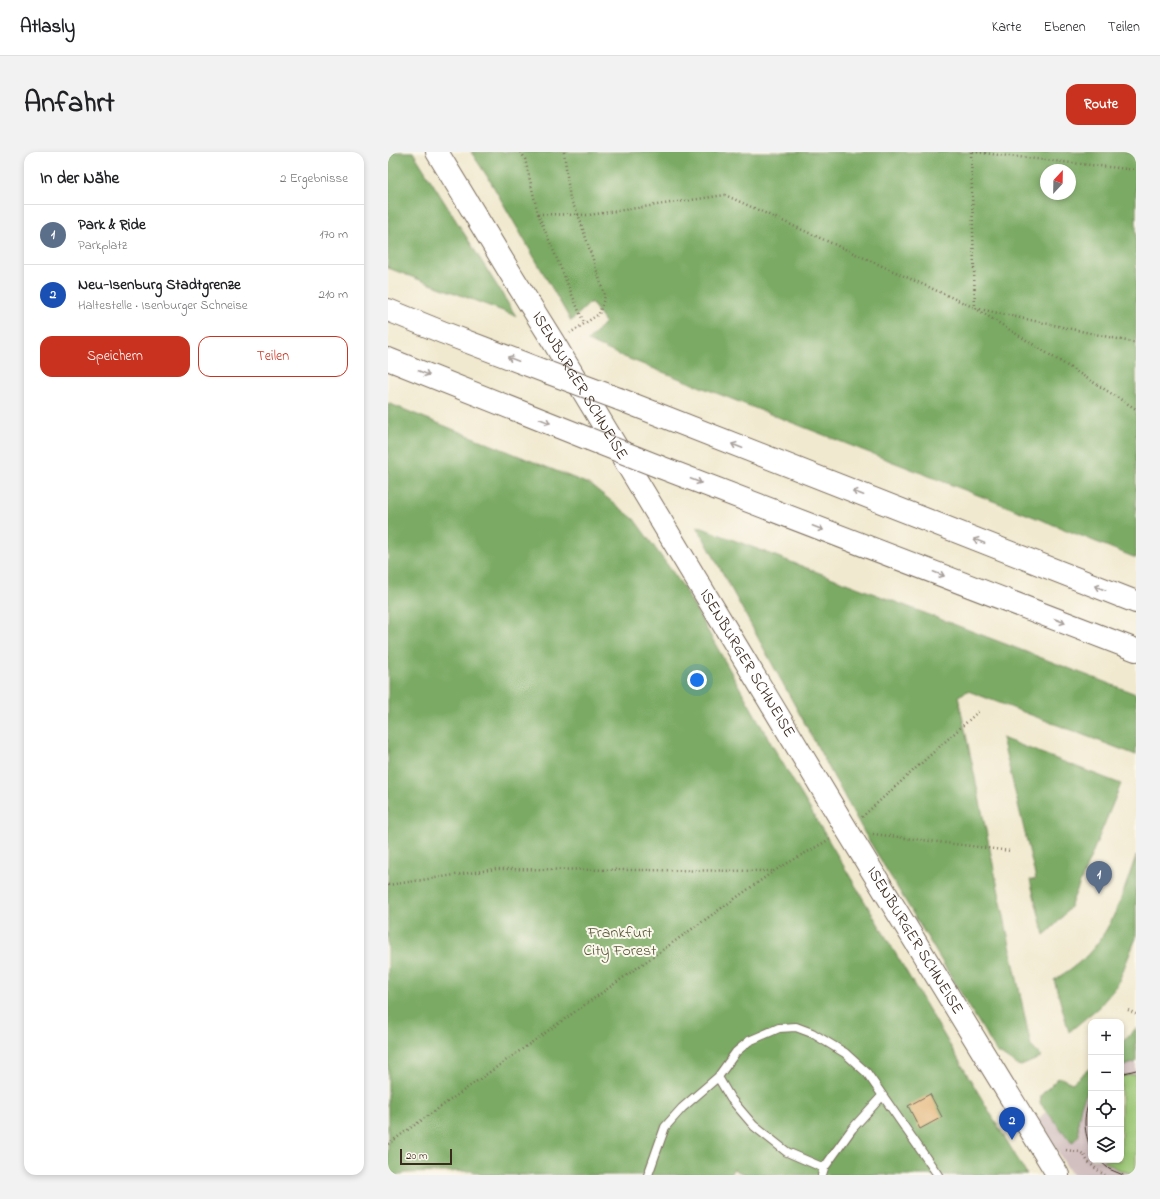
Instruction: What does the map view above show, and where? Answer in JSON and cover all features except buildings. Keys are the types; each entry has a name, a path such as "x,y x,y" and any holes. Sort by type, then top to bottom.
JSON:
{"main road":[{"name":"ISENBURGER SCHNEISE","path":"437,152 554,343 846,830 1058,1175"},
{"path":"388,310 1136,602"},
{"path":"388,359 660,467 1136,650"}],"lane":[{"path":"648,1175 665,1127 682,1108 718,1077 736,1052 749,1041 779,1028 796,1027 812,1033 845,1053 867,1073 938,1175"},
{"path":"718,1077 731,1099 754,1126 787,1152 823,1172 852,1129 882,1096"}],"path":[{"path":"521,152 526,159 538,214 584,323 599,314 606,296 578,214 570,199 564,152"},
{"path":"975,308 972,152 1136,170"},
{"path":"538,214 589,214 724,195 975,308 1136,409"},
{"path":"975,308 1136,343"},
{"path":"388,1144 774,871 846,830 980,710"},
{"path":"846,830 1011,851"},
{"path":"388,885 496,869 774,871"},
{"path":"1128,1010 1136,1014"},
{"path":"1066,1150 1080,1152 1084,1155 1088,1162 1105,1175"}],"shaded area":[{"path":"1136,1041 1136,1175 1072,1175 1038,1120 1088,1077 1088,1163 1124,1163 1124,1048"}],"green space":[{"path":"388,152 413,152 516,316 388,268"},
{"path":"471,152 1136,152 1136,558 624,357 588,341 605,322 591,302 571,321 489,179"},
{"name":"Frankfurt City Forest","path":"388,403 591,485 634,519 682,585 772,745 1027,1175 746,1175 733,1169 730,1175 482,1175 472,1171 388,1175"},
{"path":"697,526 1136,694 1136,755 968,691 958,696 1031,1046 1042,1057 1021,1066 1017,1065 996,1051 865,834"},
{"path":"1002,738 1121,784 1070,907 1058,922 1044,935 1030,880 1036,879"},
{"path":"1136,856 1136,938 1117,986 1099,1007 1069,1032 1054,980 1082,960 1101,938 1109,925 1121,898"},
{"path":"1136,1028 1136,1062 1124,1066 1124,1040"},
{"path":"1088,1070 1088,1091 1081,1105 1078,1123 1079,1135 1072,1143 1040,1103 1041,1095 1059,1077 1072,1083"},
{"path":"1136,1074 1136,1173 1118,1169 1107,1163 1124,1163 1124,1076"}],"tram line":[{"path":"1124,1073 1136,1070"},
{"path":"1088,1105 1085,1118 1088,1139"},
{"path":"1102,1163 1109,1169 1123,1175"}],"place":[{"name":"Park & Ride","path":"1099,894"},
{"name":"Neu-Isenburg Stadtgrenze","path":"1012,1140"}]}
